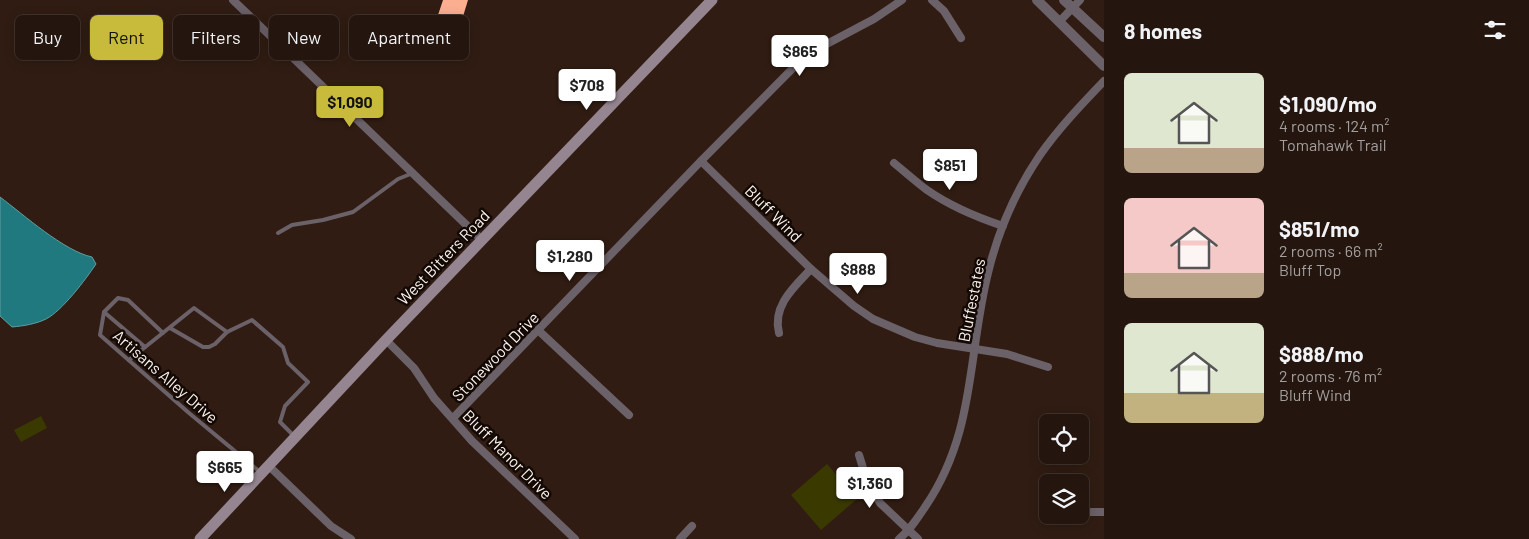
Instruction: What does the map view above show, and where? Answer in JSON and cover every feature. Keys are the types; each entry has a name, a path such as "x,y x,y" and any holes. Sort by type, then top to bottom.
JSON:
{"main road":[{"name":"West Bitters Road","path":"200,539 386,340 712,0"}],"street":[{"path":"233,0 482,240"},
{"name":"Stonewood Drive","path":"453,418 806,55 874,19 902,0"},
{"path":"932,0 944,11 961,38"},
{"path":"1037,0 1104,66"},
{"path":"1064,0 1077,4 1104,38"},
{"path":"1059,22 1077,4"},
{"name":"Bluffestates","path":"899,539 909,531 932,497 954,454 964,415 980,308 989,268 1003,226 1019,191 1040,156 1070,117 1104,81"},
{"name":"Bluff Wind","path":"701,161 810,268 854,306 894,329 937,343 1008,354 1048,367"},
{"path":"894,163 927,190 950,204 976,217 1003,226"},
{"path":"779,333 776,324 780,307 810,268"},
{"path":"538,331 629,415"},
{"name":"Bluff Manor Drive","path":"386,340 414,368 434,398 472,441 575,539"},
{"path":"858,455 871,489 880,503 918,539"},
{"path":"265,470 331,526 351,539"},
{"path":"1089,512 1104,512"},
{"path":"680,539 692,526"}],"lane":[{"path":"278,233 292,225 354,212 398,179 413,173"},
{"path":"146,347 104,312 118,298 124,297 128,300 163,333"},
{"path":"129,360 194,308 227,332"},
{"name":"Artisans Alley Drive","path":"104,312 100,335 189,413 265,470"},
{"path":"170,328 203,347 216,344 227,332 252,320 283,348 288,363 308,382 285,406 280,422 295,437"}],"shaded area":[{"path":"41,416 47,428 21,442 14,430"},
{"path":"827,464 857,499 821,530 791,495"}],"water":[{"path":"0,197 69,248 92,257 96,264 80,286 52,315 34,323 12,327 0,316"}],"building":[{"path":"443,0 468,0 463,15 438,15"}]}
